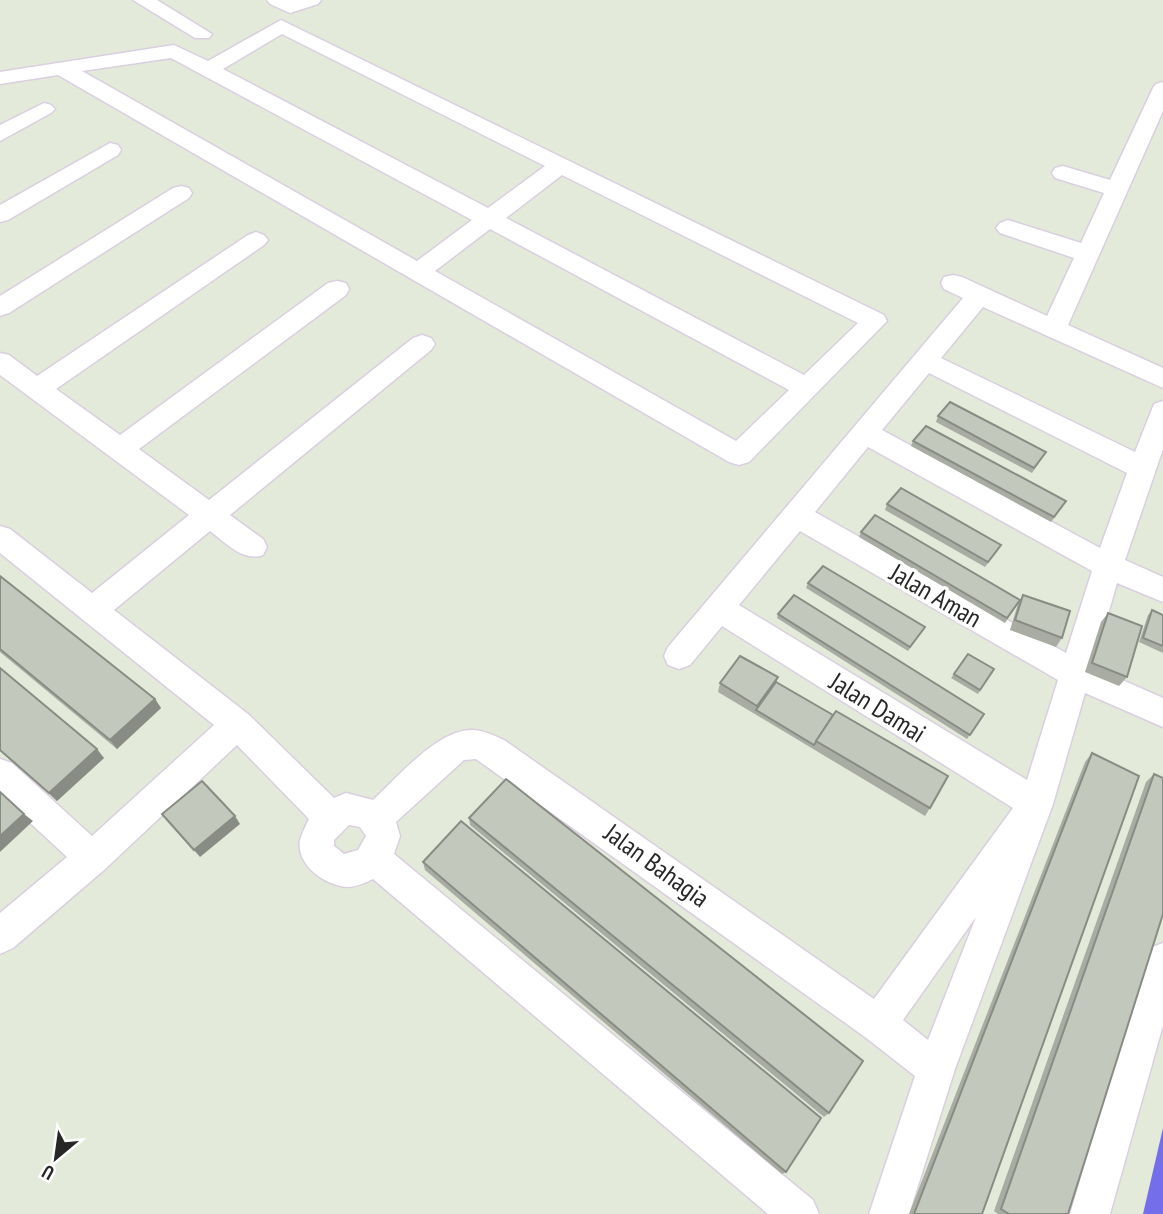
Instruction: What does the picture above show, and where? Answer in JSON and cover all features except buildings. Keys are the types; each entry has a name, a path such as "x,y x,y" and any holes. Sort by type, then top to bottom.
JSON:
{"street":[{"path":"143,0 202,34"},
{"path":"163,12 186,0"},
{"path":"277,0 290,7 312,0"},
{"path":"61,68 739,455 875,321 281,26 208,69"},
{"path":"0,78 174,51 807,388"},
{"path":"1054,329 1163,88"},
{"path":"0,134 44,109"},
{"path":"0,215 110,150"},
{"path":"418,272 561,165"},
{"path":"1063,173 1117,190"},
{"path":"0,307 181,193"},
{"path":"1009,228 1088,254"},
{"path":"37,389 256,240"},
{"path":"953,283 1163,379"},
{"path":"120,450 337,289"},
{"path":"679,656 979,295"},
{"path":"92,610 422,344"},
{"path":"926,361 1143,468"},
{"path":"0,362 253,547"},
{"path":"889,1214 936,1069 1036,804 1108,566 1163,411"},
{"path":"866,433 1108,566 1163,590"},
{"name":"Jalan Aman","path":"797,516 1076,674 1163,713"},
{"path":"0,537 237,724 330,817"},
{"name":"Jalan Damai","path":"720,609 1036,804"},
{"path":"0,936 92,858 237,724"},
{"name":"Jalan Bahagia","path":"377,818 456,746 476,744 493,750 878,1024 936,1069"},
{"path":"0,774 92,858"},
{"path":"878,1024 1036,804"},
{"path":"346,809 355,809 364,810 377,818 383,831 382,846 375,859 359,869 341,870 325,863 318,849 318,840 319,831 330,817 346,809"},
{"path":"375,859 799,1214"},
{"path":"1090,1214 1163,961"}],"shaded area":[{"path":"1163,1128 1163,1214 1143,1214"}]}
